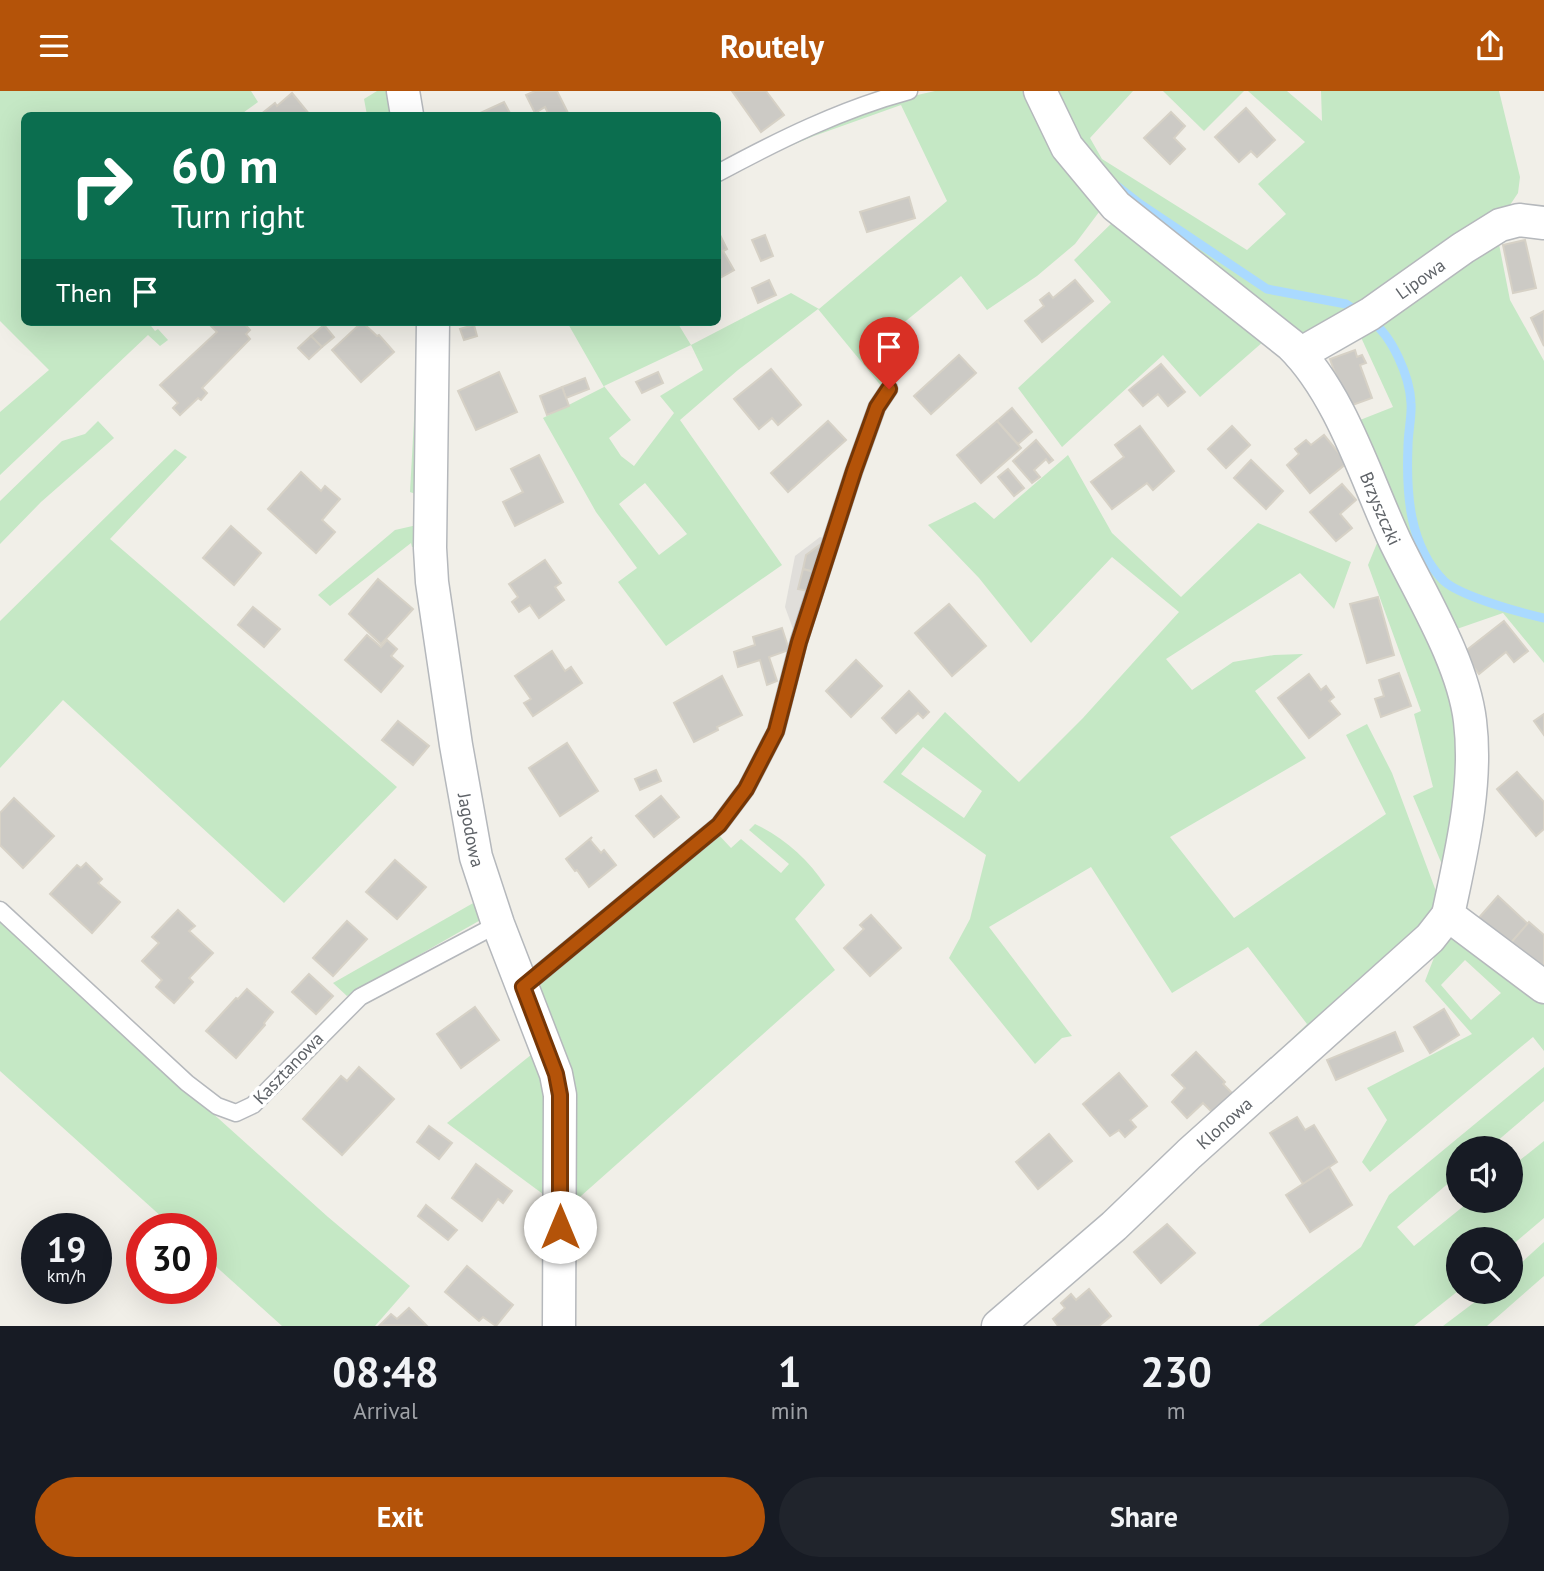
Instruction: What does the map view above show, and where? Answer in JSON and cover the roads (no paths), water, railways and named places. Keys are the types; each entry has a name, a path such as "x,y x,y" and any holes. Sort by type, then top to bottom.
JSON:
{"street":[{"path":"404,91 407,112"},
{"name":"Brzyszczki","path":"1040,91 1067,147 1116,206 1300,354 1334,406 1362,462 1395,540 1444,638 1470,718 1471,770 1465,822 1448,915"},
{"name":"Lipowa","path":"1300,354 1358,321 1463,247 1500,225 1519,220 1544,223"},
{"name":"Jagodowa","path":"433,326 430,536 432,582 464,796 476,857 498,924 556,1074 560,1095 559,1326"},
{"path":"1448,915 1544,987"},
{"name":"Klonowa","path":"998,1326 1079,1258 1189,1154 1430,938 1448,915"}],"lane":[{"path":"721,171 786,137 844,113 909,91"},
{"path":"523,987 719,825 746,789 776,731 799,642 854,471 877,407 889,389"},
{"name":"Kasztanowa","path":"0,910 187,1083 217,1106 236,1113 253,1105 360,997 498,924"}],"waterway":[{"path":"1117,186 1267,289 1346,304 1358,312"},
{"path":"1370,320 1392,346 1410,393 1409,500 1423,552 1432,567 1452,587 1491,603 1544,618"}]}
